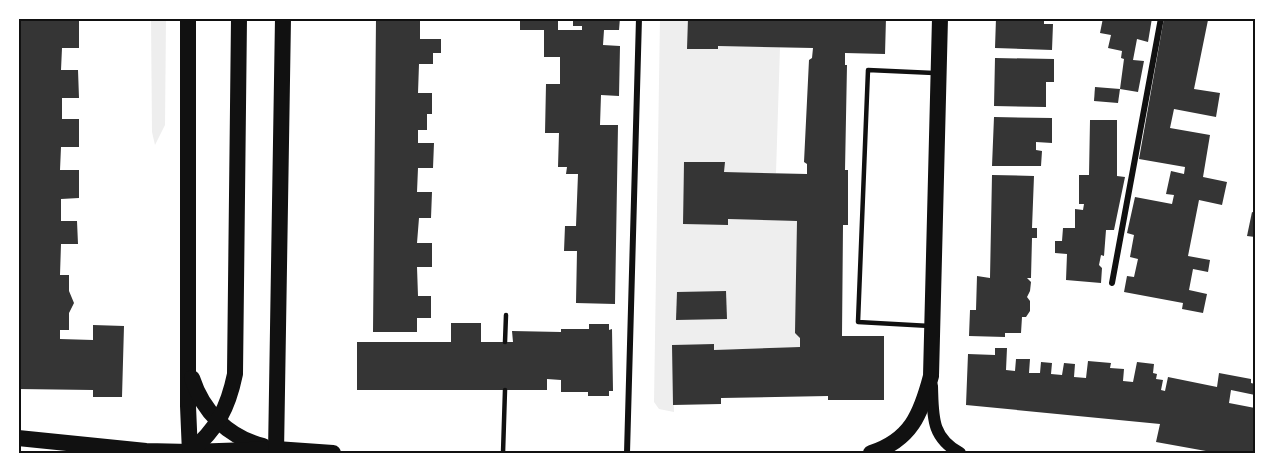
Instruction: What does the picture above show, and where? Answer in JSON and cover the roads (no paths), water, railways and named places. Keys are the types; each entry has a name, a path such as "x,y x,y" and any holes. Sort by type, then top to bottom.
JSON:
{"highway":[{"path":"188,18 190,453"},
{"path":"190,453 201,443 226,408 231,392 236,357 239,18"},
{"path":"276,451 283,18"},
{"path":"871,453 893,443 906,433 918,416 931,376 940,18"},
{"path":"189,363 196,392 204,406 218,421 239,437 276,451"},
{"path":"18,438 146,451 333,453"}],"main road":[{"path":"931,376 933,419 936,430 951,448 960,453"}],"street":[{"path":"627,453 639,18"},
{"path":"1112,283 1161,18"}],"lane":[{"path":"933,326 858,322 868,70 939,73"},
{"path":"505,342 506,315"},
{"path":"503,453 505,390"}]}
